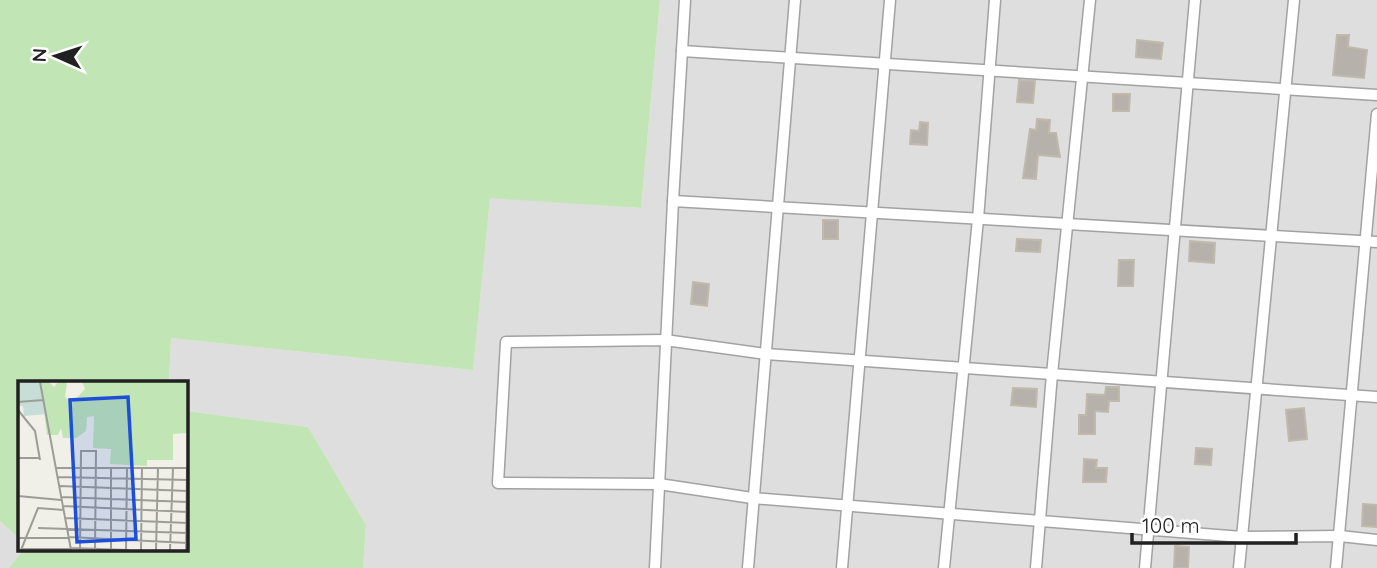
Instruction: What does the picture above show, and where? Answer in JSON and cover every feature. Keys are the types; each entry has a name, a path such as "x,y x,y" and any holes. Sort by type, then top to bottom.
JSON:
{"street":[{"path":"655,568 685,0"},
{"path":"748,568 795,0"},
{"path":"842,568 862,360 890,0"},
{"path":"943,568 978,219 995,0"},
{"path":"1036,568 1052,374 1090,0"},
{"path":"1145,568 1195,0"},
{"path":"1239,568 1294,0"},
{"path":"681,51 1377,95"},
{"path":"1336,568 1377,114"},
{"path":"673,201 1377,243"},
{"path":"1377,397 766,354 665,340 506,342 498,483 659,484 752,499 1149,530 1242,537 1340,536 1377,540"}],"shaded area":[{"path":"660,0 1377,0 1377,568 363,568 366,525 308,427 187,411 187,381 169,381 171,338 473,370 490,197 641,208"},
{"path":"0,521 18,537 18,550 23,550 9,568 0,568"}],"green space":[{"path":"0,0 660,0 641,208 490,198 473,370 171,338 169,381 18,381 18,537 0,521"},
{"path":"187,411 308,427 366,525 363,568 9,568 23,550 187,550"}],"building":[{"path":"1337,35 1349,35 1348,47 1367,50 1364,78 1333,75"},
{"path":"1137,40 1163,43 1161,59 1136,57"},
{"path":"1019,80 1035,81 1033,103 1017,102"},
{"path":"1113,94 1130,94 1129,111 1113,111"},
{"path":"1037,119 1050,120 1049,133 1056,133 1060,157 1038,155 1036,179 1023,178 1030,129 1036,130"},
{"path":"920,122 928,123 927,145 910,144 911,130 919,131"},
{"path":"823,220 838,220 838,239 823,239"},
{"path":"1017,239 1041,240 1040,252 1016,251"},
{"path":"1190,241 1215,243 1214,263 1189,261"},
{"path":"1119,260 1134,260 1133,286 1118,286"},
{"path":"693,282 709,284 707,306 691,304"},
{"path":"1106,387 1119,387 1119,401 1109,401 1108,412 1095,411 1095,434 1079,434 1079,415 1086,415 1087,394 1105,395"},
{"path":"1013,388 1037,389 1036,407 1011,405"},
{"path":"1304,408 1307,439 1289,441 1286,410"},
{"path":"1196,448 1212,449 1211,465 1195,464"},
{"path":"1084,459 1097,460 1096,468 1107,468 1106,482 1083,482"},
{"path":"1363,504 1377,505 1377,527 1362,526"},
{"path":"1175,546 1189,547 1188,568 1174,568"}]}
